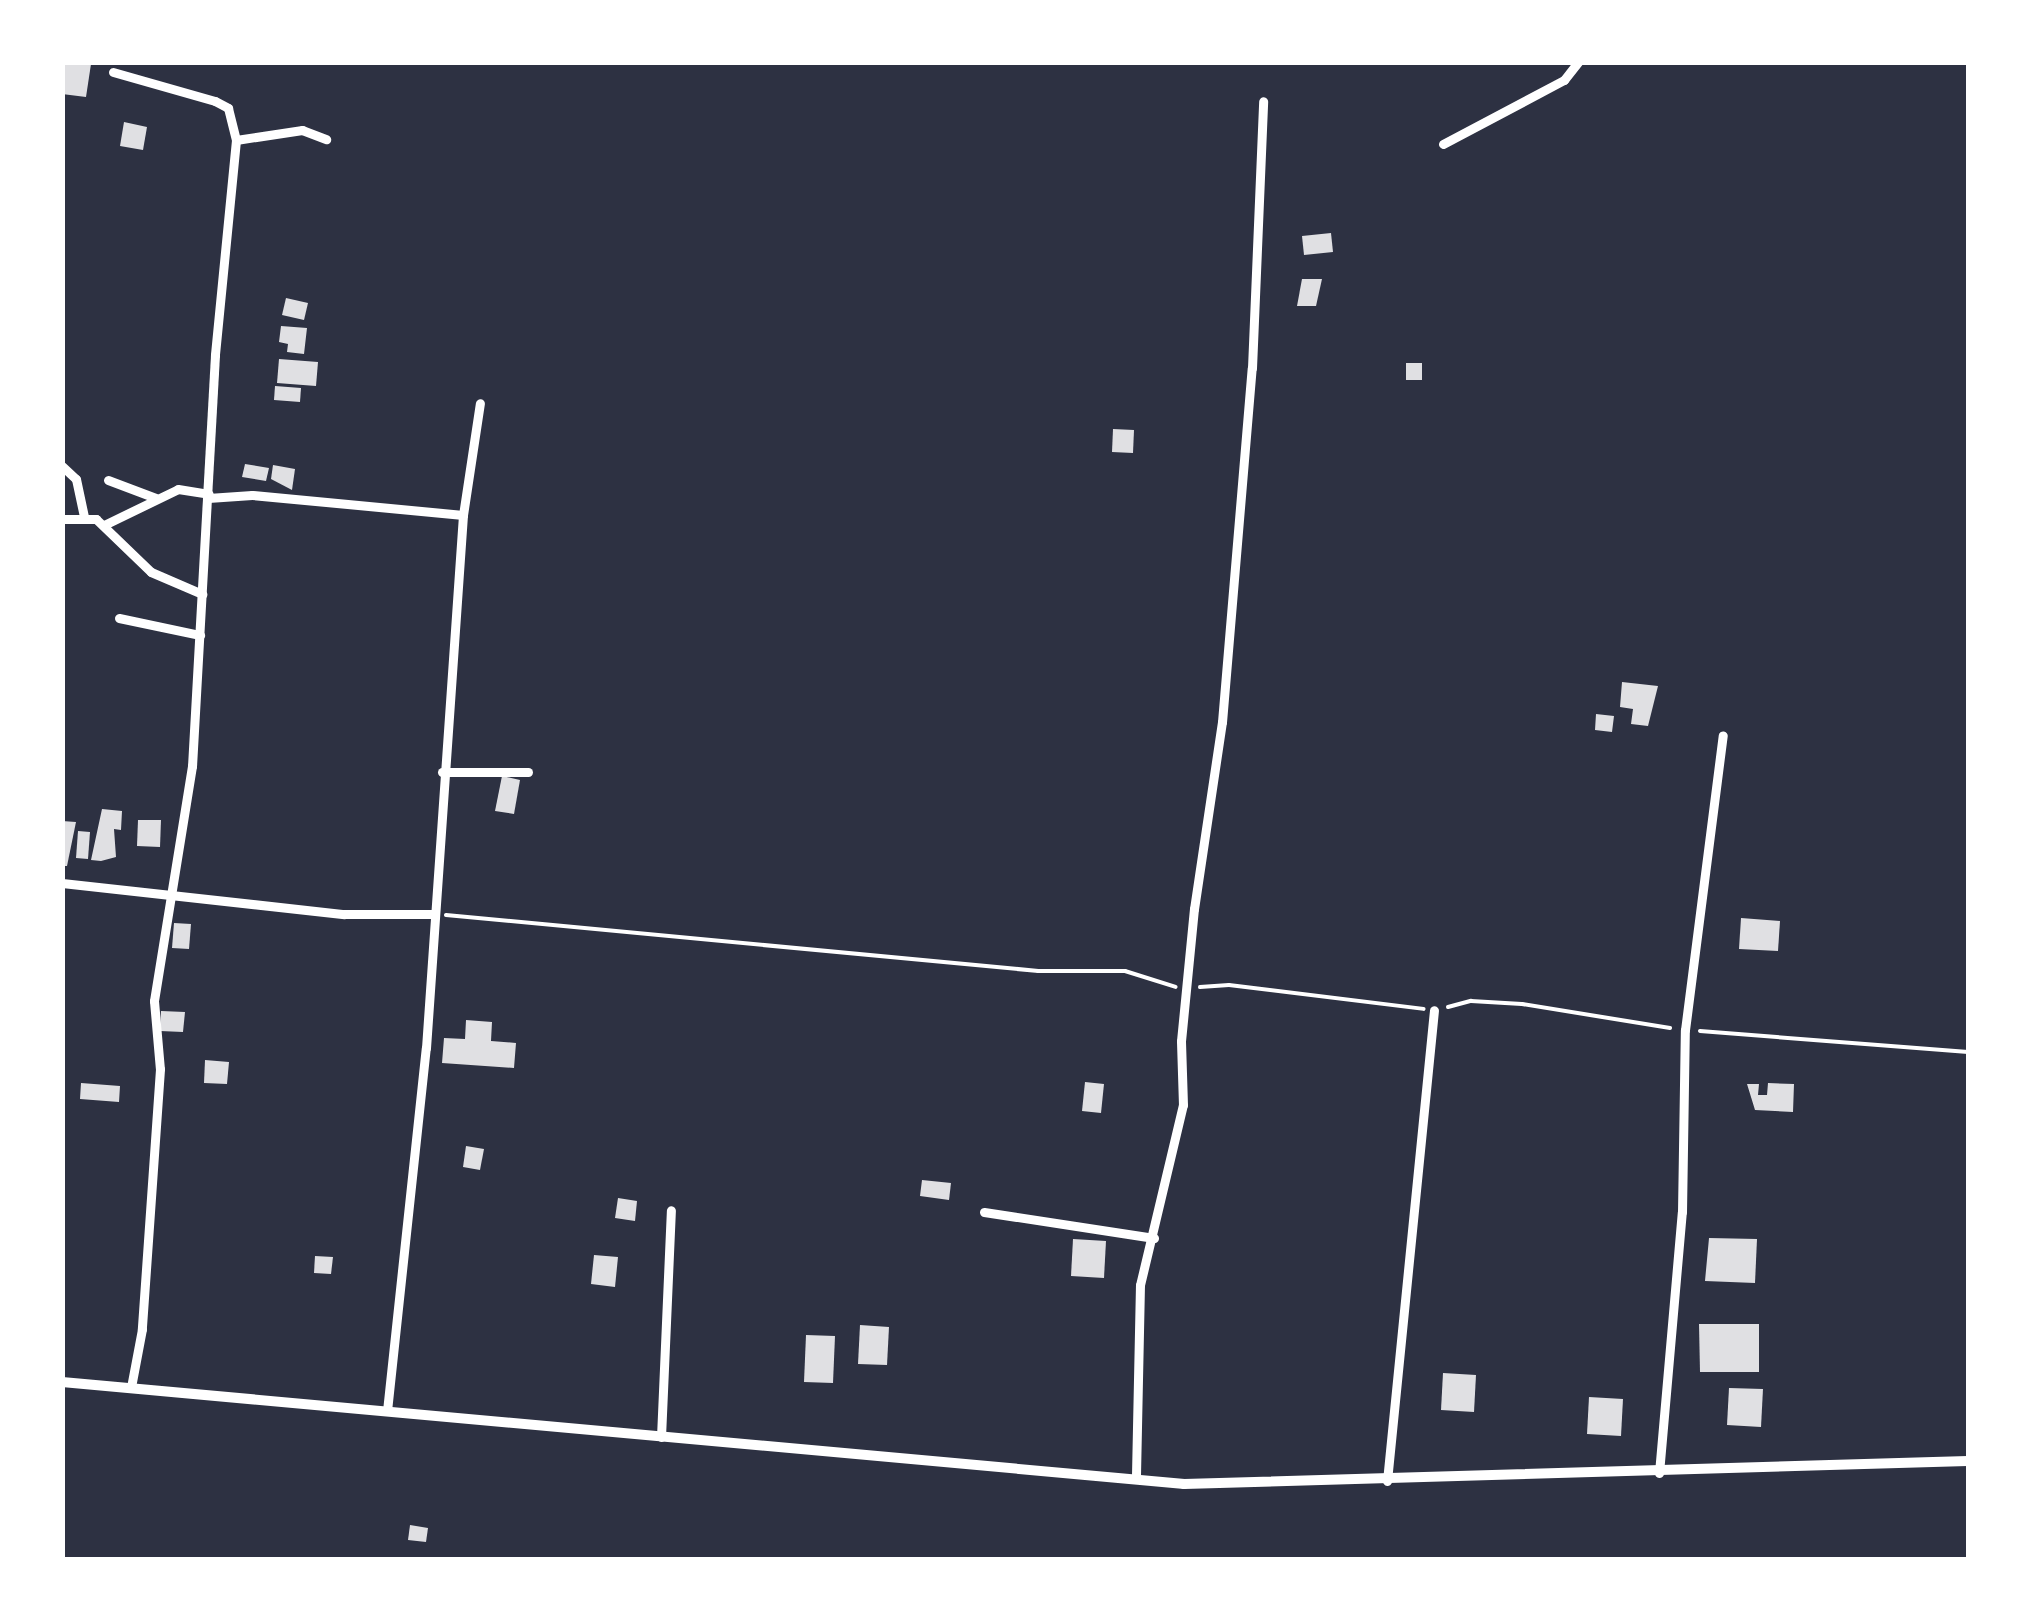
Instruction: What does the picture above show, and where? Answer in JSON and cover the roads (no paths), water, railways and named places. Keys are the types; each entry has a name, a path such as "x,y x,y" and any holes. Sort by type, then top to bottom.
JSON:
{"street":[{"path":"1443,144 1564,80 1578,62"},
{"path":"114,72 216,101 228,108 236,140 200,635 176,891 158,951 154,1001 160,1070 142,1329 131,1387"},
{"path":"1136,1475 1140,1286 1183,1105 1181,1040 1194,909 1222,722 1252,368 1263,101"},
{"path":"236,140 302,130 326,139"},
{"path":"387,1411 426,1048 431,914 463,514 480,403"},
{"path":"62,466 76,479 84,518"},
{"path":"108,480 156,498"},
{"path":"104,524 178,489 209,496 252,495 463,514"},
{"path":"62,519 84,518 104,524 151,572 202,594"},
{"path":"118,618 200,635"},
{"path":"1659,1473 1682,1212 1684,1030 1724,735"},
{"path":"442,772 528,772"},
{"path":"62,883 176,891 344,914 431,914"},
{"path":"1387,1481 1434,1010"},
{"path":"662,1437 671,1210"},
{"path":"984,1212 1154,1238"},
{"path":"62,1382 662,1437 1136,1475 1184,1484 1968,1461"}]}
